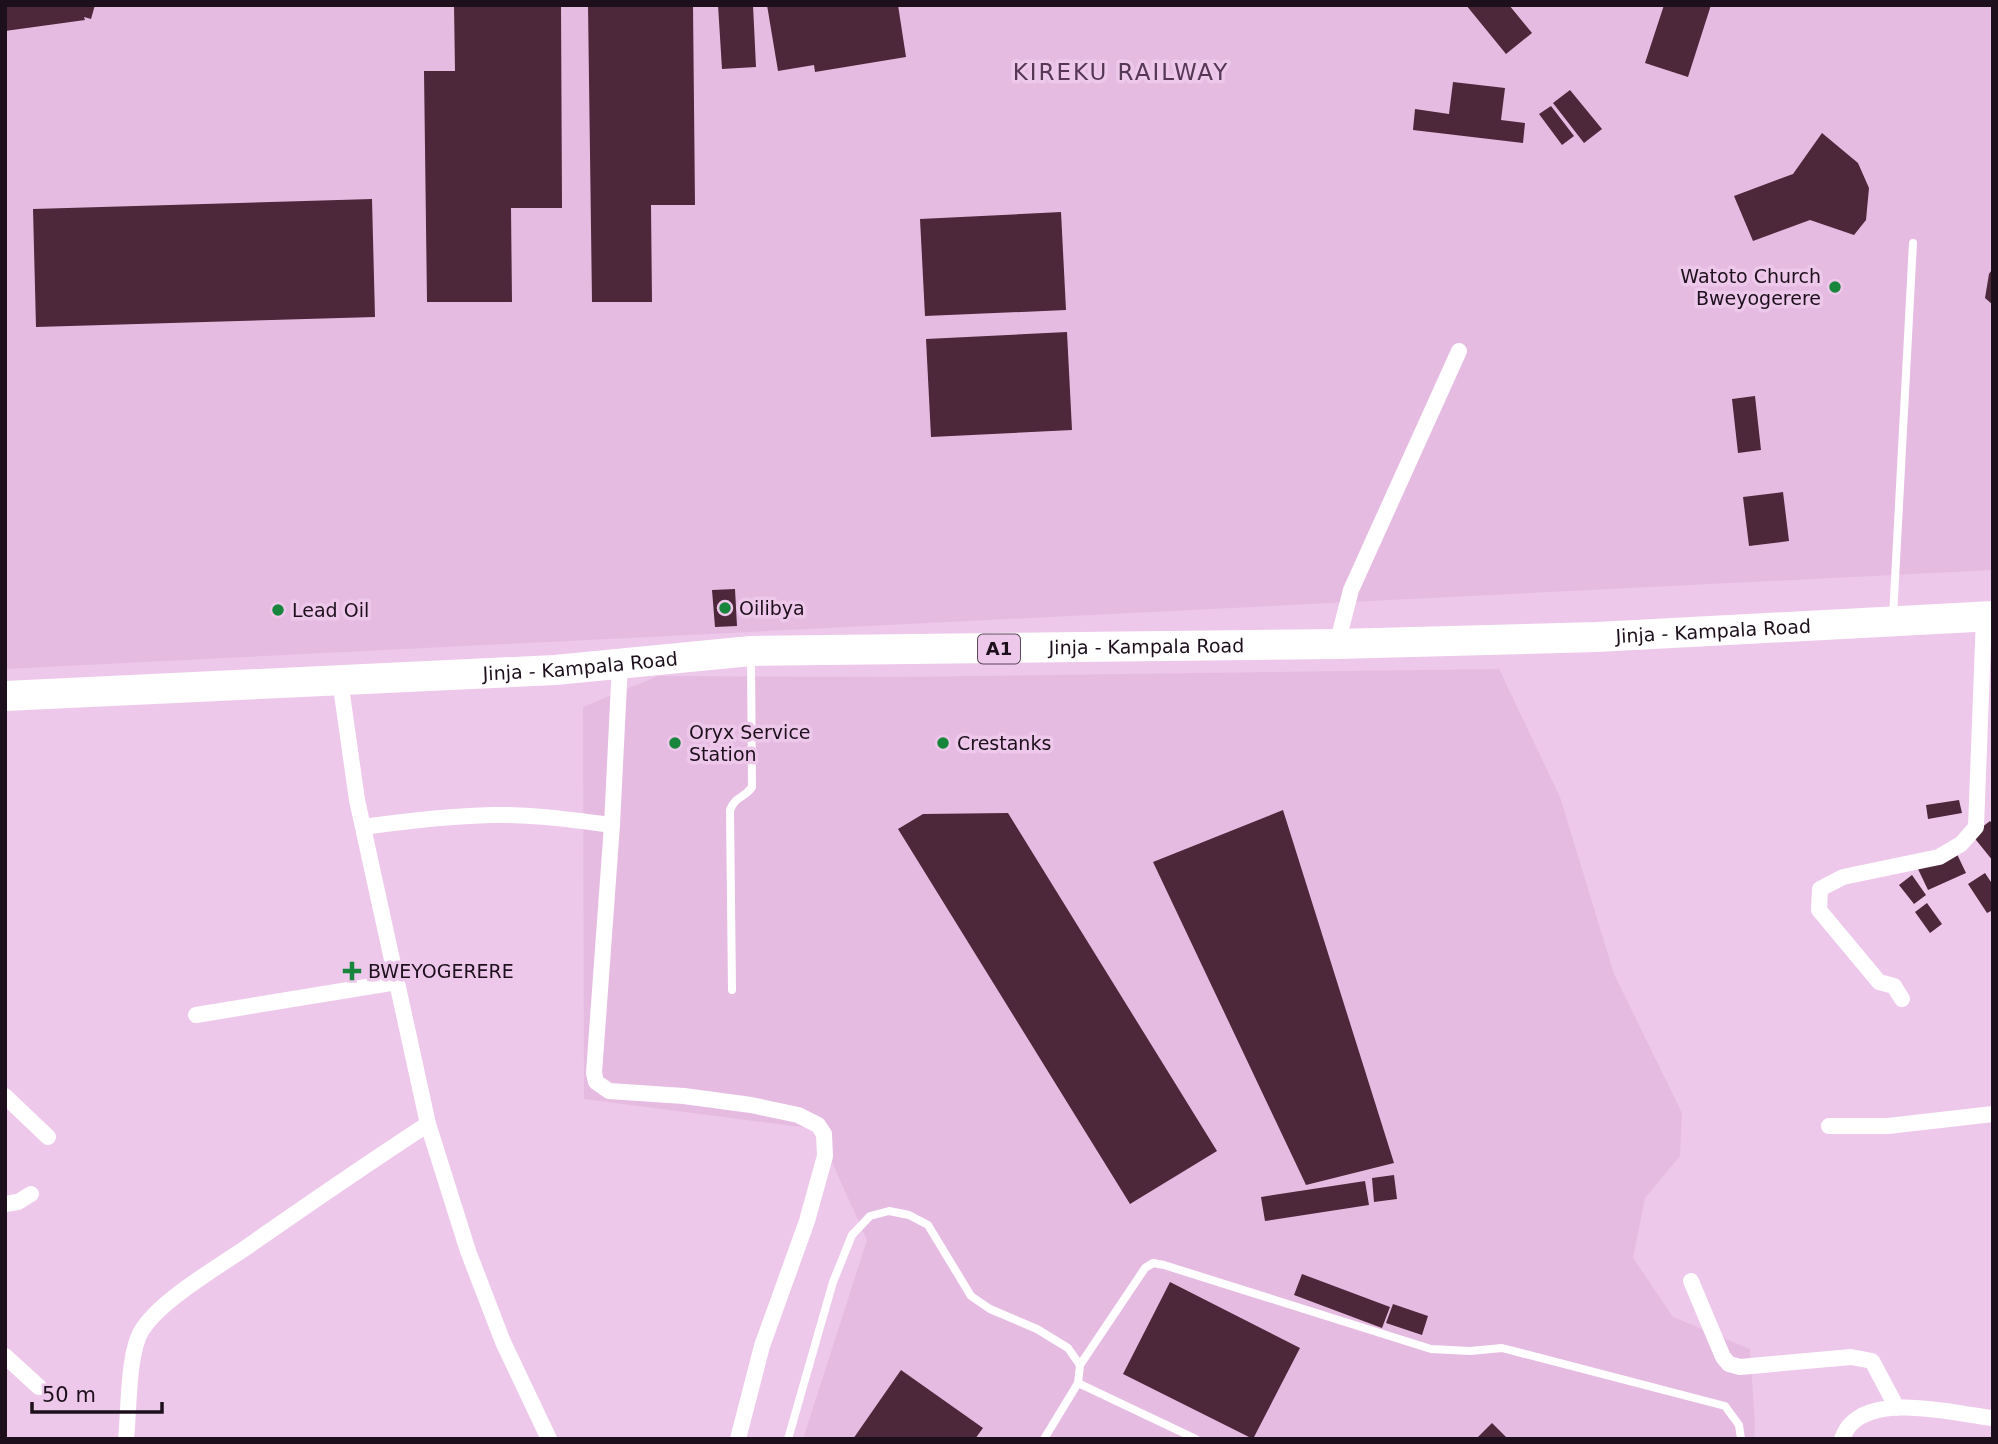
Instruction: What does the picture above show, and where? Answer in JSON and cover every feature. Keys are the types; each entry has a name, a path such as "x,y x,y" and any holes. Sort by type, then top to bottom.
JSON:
{"highway":[{"name":"Jinja - Kampala Road","path":"5,696 555,670 751,651 1337,644 1597,637 1989,617"}],"street":[{"path":"1337,644 1345,607 1360,569 1459,351"},
{"path":"1902,999 1894,986 1879,982 1819,909 1820,889 1843,877 1939,857 1961,844 1976,827 1989,617"},
{"path":"620,664 612,825 594,1073 596,1082 609,1091 684,1096 751,1105 798,1115 818,1125 824,1134 825,1156 807,1221 762,1346 738,1439"},
{"path":"340,680 363,827 428,1124 468,1251 493,1316 549,1439"},
{"path":"363,827 433,818 496,815 580,820 612,825"},
{"path":"196,1015 397,982"},
{"path":"5,1096 48,1137"},
{"path":"1829,1126 1898,1125 1993,1114"},
{"path":"126,1439 134,1354 138,1338 151,1318 181,1293 428,1124"},
{"path":"5,1203 18,1202 31,1194"},
{"path":"1690,1281 1723,1357 1729,1364 1740,1367 1862,1358 1871,1361 1897,1408"},
{"path":"5,1356 39,1387"},
{"path":"1842,1439 1850,1425 1865,1414 1897,1408 1925,1408 1993,1418"}],"lane":[{"path":"1893,620 1913,243"},
{"path":"732,990 730,810 733,802 752,787 751,651"},
{"path":"788,1439 833,1282 852,1236 870,1216 889,1211 909,1215 928,1226 971,1296 990,1309 1037,1329 1068,1348 1080,1365"},
{"path":"1044,1439 1078,1383 1080,1365 1144,1268 1153,1263 1431,1349 1470,1351 1502,1348 1725,1406 1739,1425 1741,1439"},
{"path":"1078,1383 1196,1439"}],"shaded area":[{"path":"5,5 1993,5 1993,570 5,669"},
{"path":"1499,669 1560,797 1614,974 1682,1113 1680,1156 1645,1198 1633,1258 1673,1317 1750,1349 1754,1439 803,1439 867,1240 817,1129 584,1099 583,707 658,676 900,677"}],"building":[{"path":"5,5 95,5 91,19 84,17 85,20 5,31"},
{"path":"454,5 561,5 562,208 511,208 512,302 427,302 424,71 455,71"},
{"path":"588,5 693,5 695,205 651,205 652,302 592,302"},
{"path":"718,5 753,5 756,67 722,69"},
{"path":"767,5 898,5 906,57 815,72 814,65 778,71"},
{"path":"1466,5 1509,5 1532,33 1506,54"},
{"path":"1664,5 1711,5 1688,77 1645,63"},
{"path":"1453,82 1505,88 1501,120 1525,123 1523,143 1413,130 1415,109 1449,114"},
{"path":"1570,90 1602,129 1584,143 1553,103"},
{"path":"1551,106 1574,136 1562,145 1539,114"},
{"path":"1822,133 1858,163 1869,188 1866,220 1854,235 1810,220 1753,241 1734,196 1793,174"},
{"path":"372,199 375,317 36,327 33,209"},
{"path":"1061,212 1066,310 925,316 920,219"},
{"path":"1993,268 1993,305 1985,298 1989,274"},
{"path":"1067,332 1072,430 931,437 926,339"},
{"path":"1755,396 1761,450 1738,453 1732,399"},
{"path":"1783,492 1789,541 1749,546 1743,497"},
{"name":"Oilibya","path":"735,589 737,626 715,627 712,590"},
{"path":"1959,800 1962,813 1928,819 1926,805"},
{"path":"1283,810 1394,1163 1306,1185 1153,862"},
{"path":"1008,813 1217,1151 1130,1204 898,829 923,814"},
{"path":"1990,821 1993,825 1993,861 1972,835"},
{"path":"1956,852 1966,873 1928,890 1918,869"},
{"path":"1985,873 1993,885 1993,910 1987,913 1968,884"},
{"path":"1912,875 1926,895 1914,904 1899,885"},
{"path":"1927,903 1942,924 1930,933 1915,912"},
{"path":"1394,1175 1397,1199 1374,1202 1372,1178"},
{"path":"1365,1181 1369,1205 1265,1221 1261,1197"},
{"path":"1302,1274 1390,1307 1382,1328 1294,1295"},
{"path":"1170,1282 1300,1348 1253,1439 1123,1374"},
{"path":"1393,1304 1428,1316 1422,1335 1386,1323"},
{"path":"901,1370 983,1428 975,1439 853,1439"},
{"path":"1492,1423 1508,1439 1476,1439"}],"place":[{"name":"Watoto Church Bweyogerere","path":"1835,287"},
{"name":"Oilibya","path":"725,608"},
{"name":"Lead Oil","path":"278,610"},
{"name":"Oryx Service Station","path":"675,743"},
{"name":"Crestanks","path":"943,743"},
{"name":"BWEYOGERERE","path":"352,971"}],"district":[{"name":"KIREKU RAILWAY","path":"1121,72"}]}
